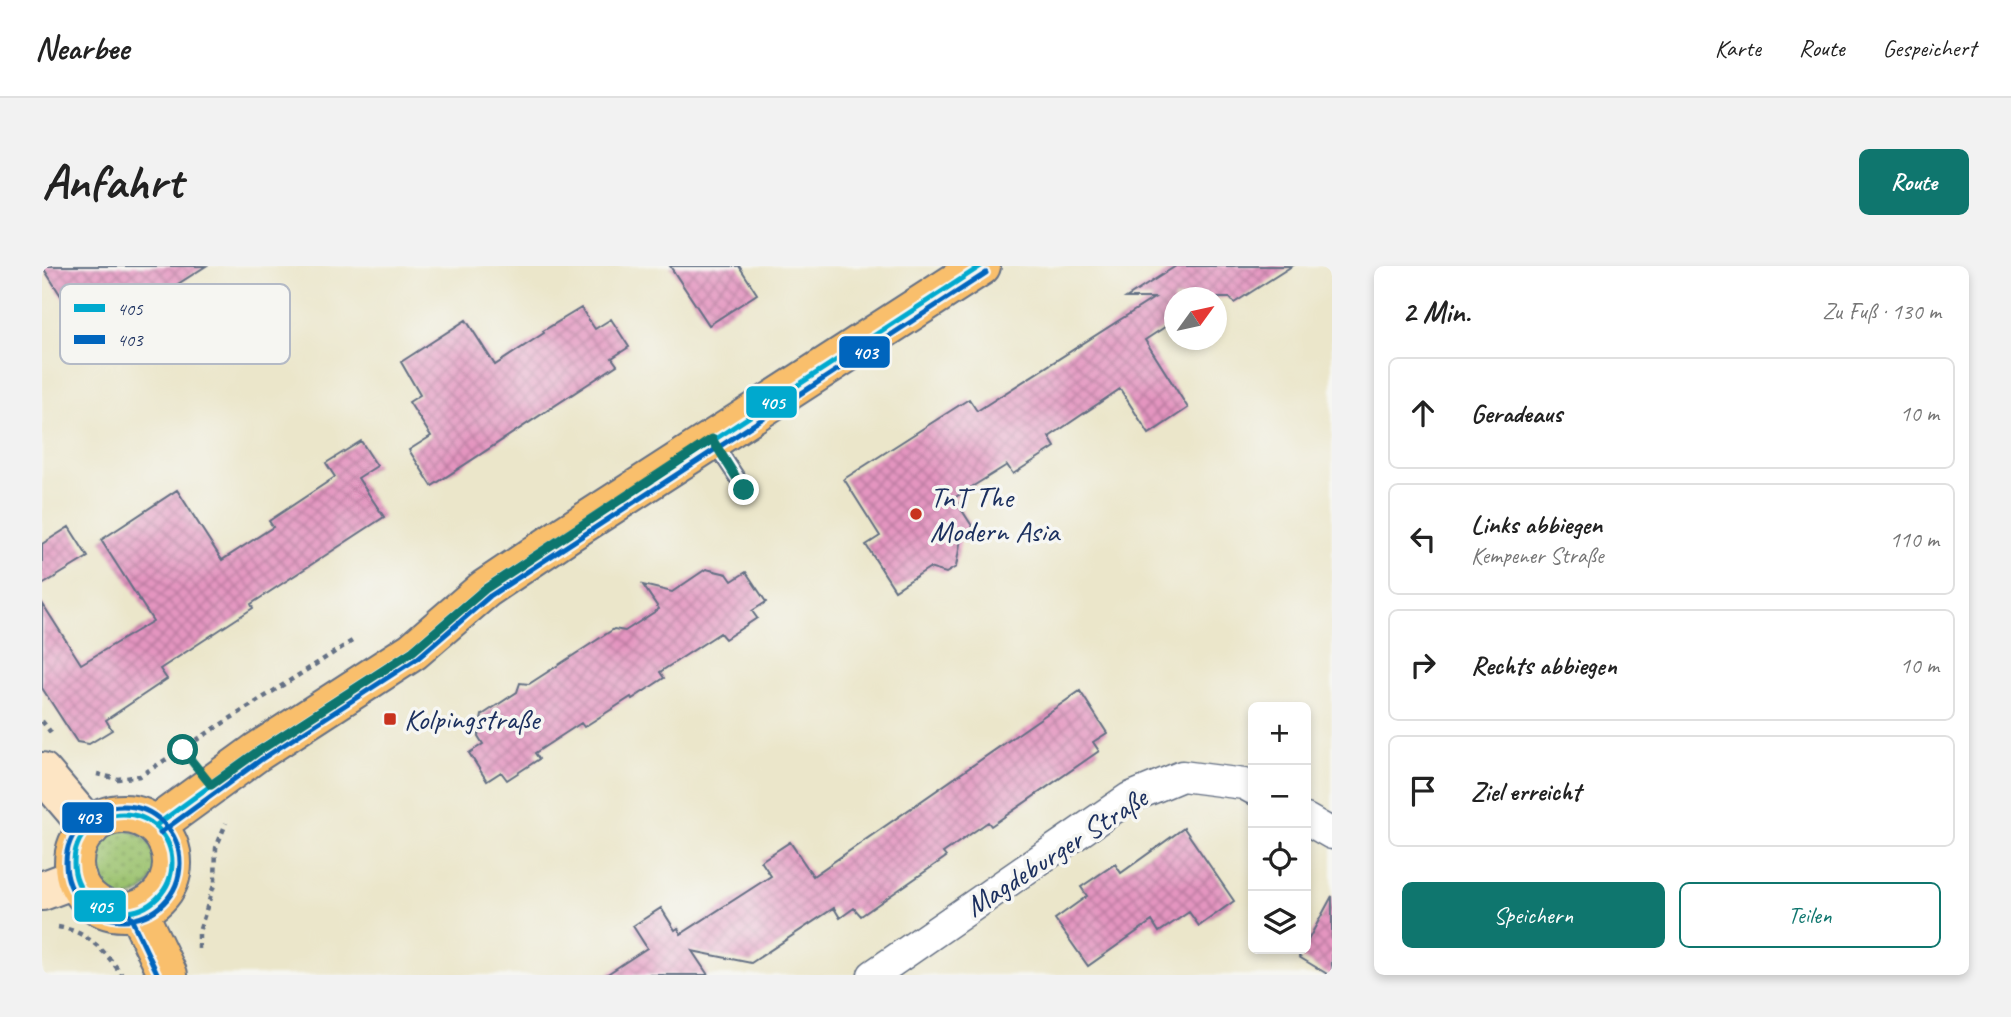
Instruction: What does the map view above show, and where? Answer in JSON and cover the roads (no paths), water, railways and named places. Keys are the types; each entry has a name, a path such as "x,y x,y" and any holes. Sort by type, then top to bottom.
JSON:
{"main road":[{"path":"155,826 257,752 413,651 485,589 981,266"},
{"path":"42,772 90,828"},
{"path":"117,815 137,816 155,826 170,848 172,860 167,886 159,897 137,910 113,911 90,900 77,878 74,865 81,838 90,828 107,817 117,815"},
{"path":"45,909 77,878"},
{"path":"137,910 183,965"}],"street":[{"name":"Magdeburger Straße","path":"873,975 1129,798 1182,776 1248,786"},
{"path":"1311,822 1332,834"}],"lane":[{"path":"712,439 744,490"}],"place":[{"name":"TnT The Modern Asia","path":"916,514"},
{"name":"Kolpingstraße","path":"390,719"}]}
